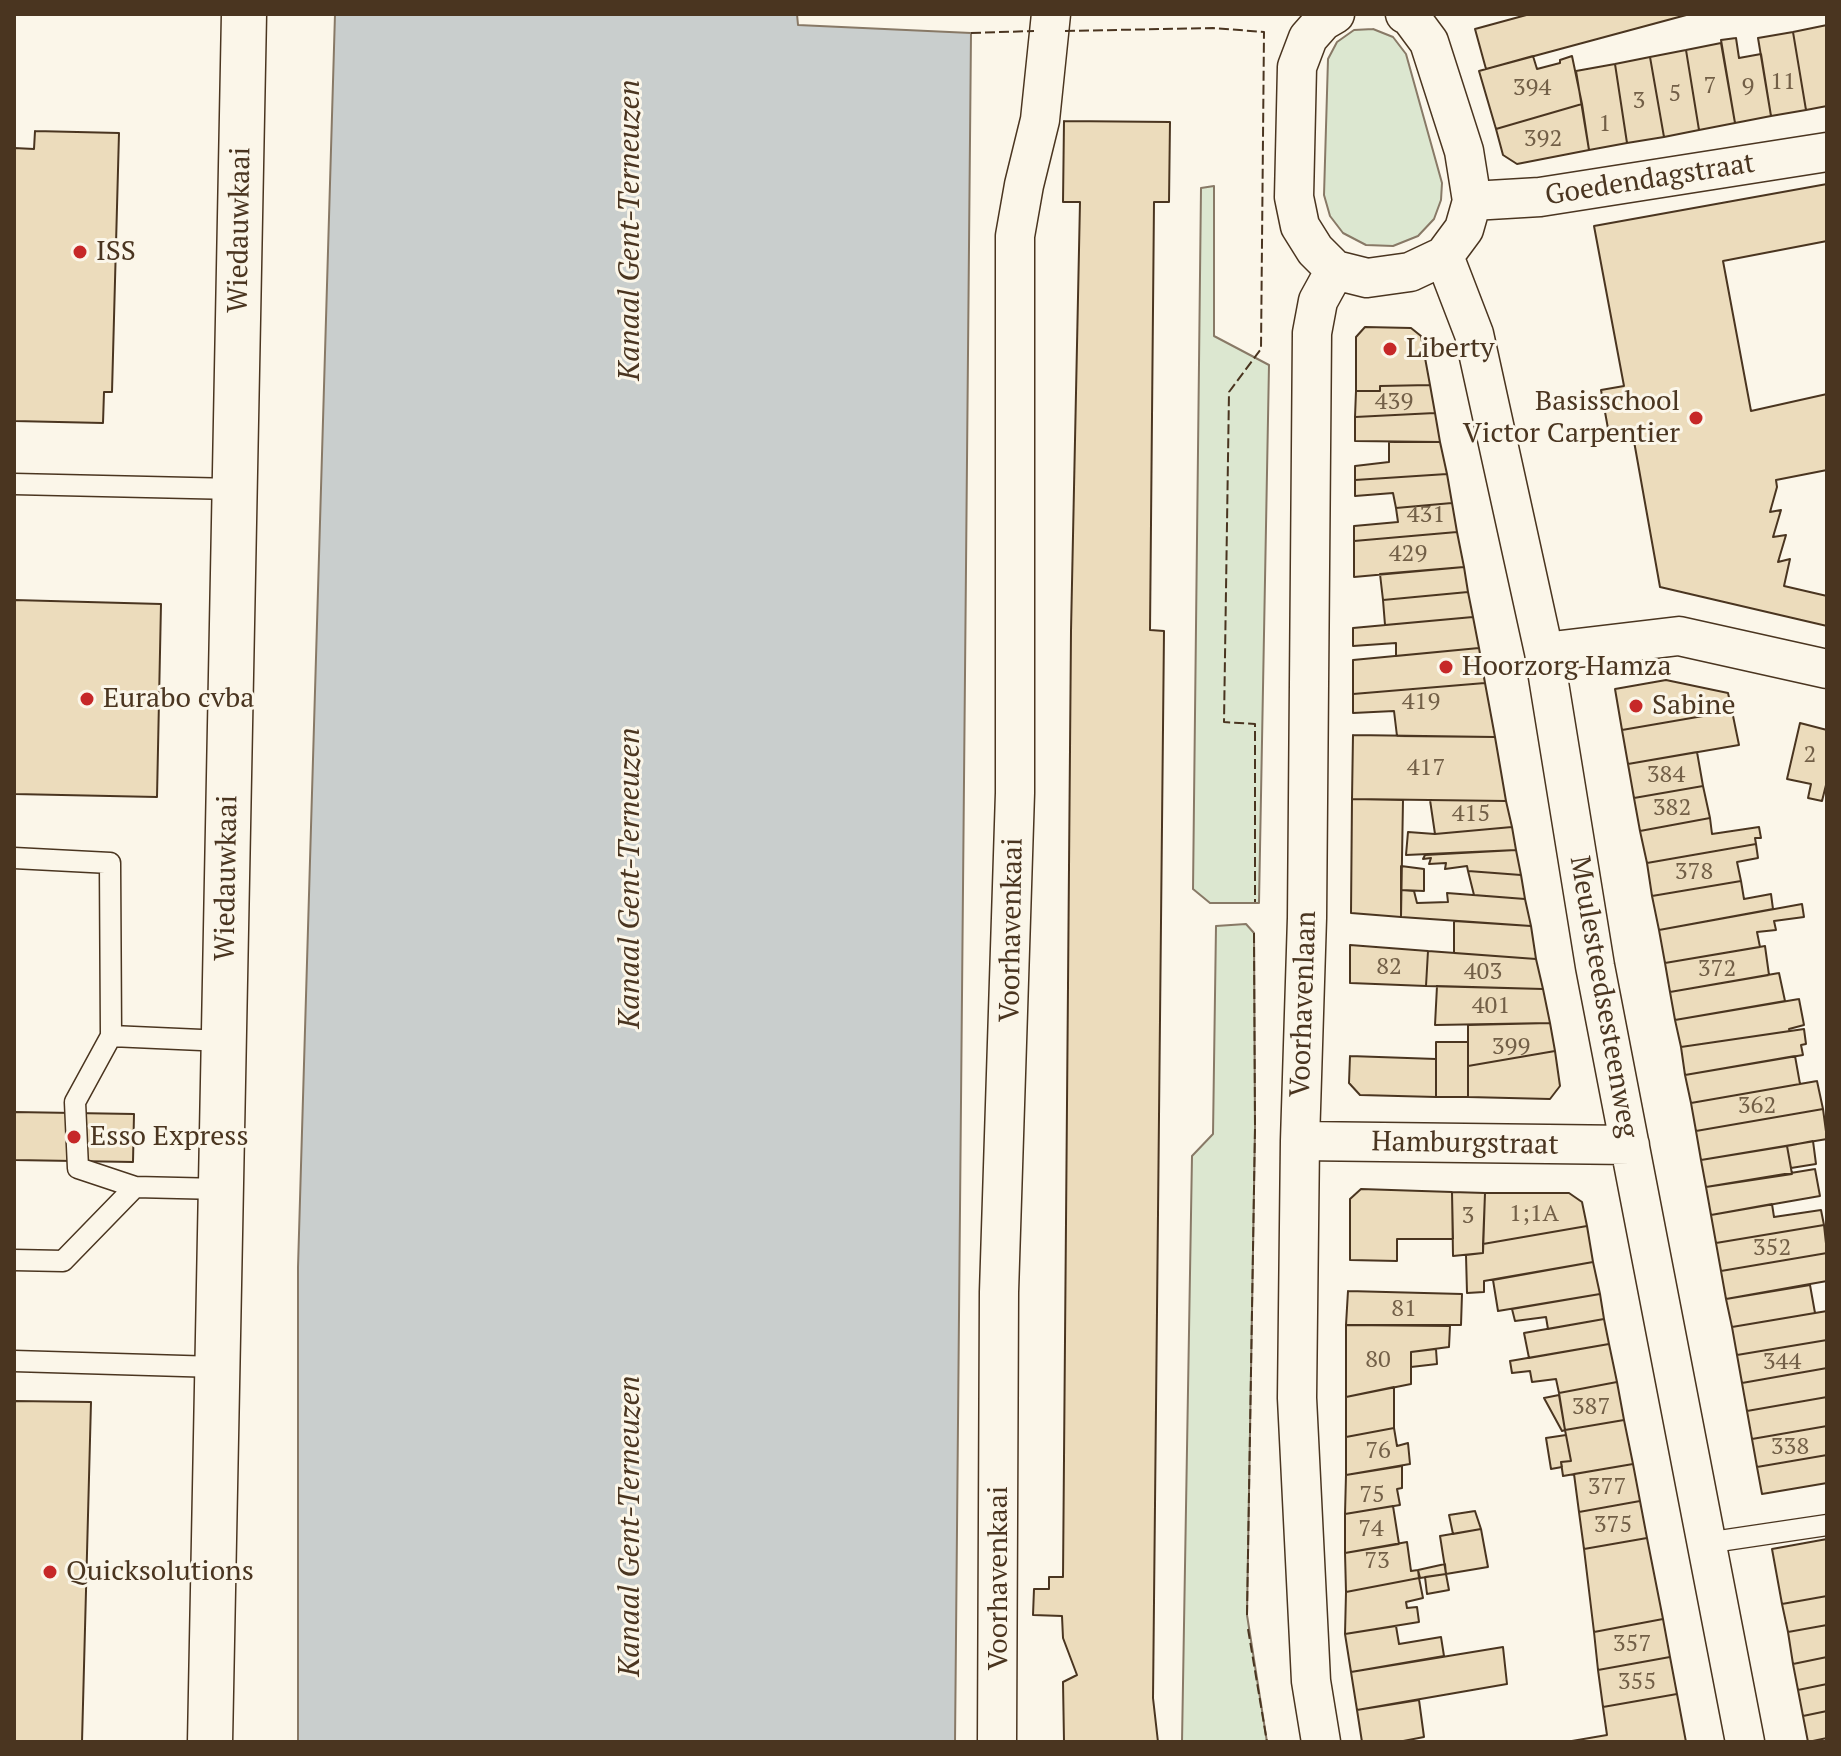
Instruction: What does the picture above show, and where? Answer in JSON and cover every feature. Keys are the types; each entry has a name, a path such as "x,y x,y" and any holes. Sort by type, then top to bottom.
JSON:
{"main road":[{"name":"Wiedauwkaai","path":"210,1742 244,14"}],"street":[{"name":"Voorhavenkaai","path":"997,1742 999,1292 1015,793 1015,236 1040,120 1051,14"},
{"path":"1311,22 1297,67 1294,197 1300,226 1315,250 1335,270 1367,278 1410,272 1444,256 1464,229 1472,201 1464,151 1429,42 1405,14"},
{"name":"Goedendagstraat","path":"1472,201 1540,197 1827,152"},
{"name":"Meulesteedsesteenweg","path":"1444,256 1474,334 1544,652 1593,951 1745,1742"},
{"name":"Voorhavenlaan","path":"1321,1742 1311,1681 1297,1398 1307,918 1312,333 1318,301 1335,270"},
{"path":"1544,652 1679,636 1827,669"},
{"name":"Hamburgstraat","path":"1300,1141 1630,1145"}],"lane":[{"path":"14,484 235,489"},
{"path":"14,858 110,863 111,1036 75,1102 78,1168 135,1187 221,1189"},
{"path":"111,1036 224,1041"},
{"path":"14,1260 63,1261 135,1187"},
{"path":"14,1361 217,1367"},
{"path":"1706,1543 1827,1525"}],"green space":[{"path":"1373,29 1393,37 1406,54 1442,183 1441,200 1434,219 1418,236 1393,246 1366,245 1343,233 1330,216 1324,195 1328,59 1337,42 1354,30"},
{"path":"1214,186 1214,336 1269,365 1259,903 1210,903 1193,889 1201,188"},
{"path":"1246,924 1254,933 1255,1128 1247,1615 1267,1742 1182,1742 1192,1156 1213,1134 1216,926"}],"water":[{"name":"Kanaal Gent-Terneuzen","path":"335,14 797,14 798,25 971,33 955,1742 298,1742 298,1267"}],"building":[{"path":"1530,14 1690,14 1486,69 1475,29"},
{"path":"1827,25 1827,106 1806,110 1793,32"},
{"path":"1793,32 1806,110 1771,116 1758,38"},
{"path":"1736,38 1739,58 1761,54 1771,116 1735,123 1721,40"},
{"path":"1721,43 1735,123 1699,130 1686,50"},
{"path":"1686,50 1699,130 1664,137 1650,57"},
{"path":"1533,56 1537,69 1572,56 1582,104 1496,129 1479,71"},
{"path":"1650,57 1664,137 1627,143 1615,64"},
{"path":"1615,64 1627,143 1589,150 1576,71"},
{"path":"1582,104 1589,150 1517,164 1503,155 1496,129"},
{"path":"1064,121 1170,122 1169,202 1154,202 1150,630 1164,631 1153,1698 1158,1742 1064,1742 1063,1682 1077,1675 1063,1638 1062,1616 1033,1615 1034,1589 1049,1589 1049,1577 1063,1577 1071,631 1080,202 1063,202"},
{"path":"35,131 119,133 112,392 104,392 103,423 14,421 14,148 34,149"},
{"name":"Basisschool Victor Carpentier","path":"1827,184 1827,241 1723,261 1751,411 1827,394 1827,470 1776,480 1770,512 1781,510 1773,537 1786,535 1778,562 1790,559 1784,586 1827,596 1827,626 1660,587 1632,430 1609,434 1601,390 1624,386 1594,226"},
{"path":"1365,327 1411,328 1421,336 1430,385 1380,386 1380,391 1356,391 1356,337"},
{"path":"1430,385 1435,413 1355,417 1356,391 1380,391 1380,386"},
{"path":"1435,413 1440,442 1355,441 1355,417"},
{"path":"1389,442 1440,442 1447,474 1355,480 1355,466 1389,462"},
{"path":"1447,474 1452,503 1396,508 1393,493 1355,496 1355,480"},
{"path":"1452,503 1457,532 1354,541 1354,526 1398,522 1396,508"},
{"path":"1457,532 1464,567 1354,577 1354,541"},
{"path":"1464,567 1468,592 1383,600 1380,574"},
{"path":"1468,592 1473,617 1385,625 1383,600"},
{"name":"Eurabo cvba","path":"14,600 161,604 157,797 14,794"},
{"path":"1473,617 1479,648 1396,656 1396,643 1353,646 1353,628"},
{"path":"1479,648 1485,683 1353,694 1353,660"},
{"path":"1666,680 1728,693 1732,711 1622,730 1615,689"},
{"path":"1485,683 1495,737 1397,736 1394,711 1353,713 1353,694"},
{"path":"1732,711 1739,745 1628,764 1622,730"},
{"path":"1800,723 1827,730 1827,781 1822,801 1808,798 1811,784 1787,779"},
{"path":"1353,735 1495,737 1506,801 1352,799"},
{"path":"1697,752 1703,786 1634,798 1628,764"},
{"path":"1703,786 1710,818 1640,831 1634,798"},
{"path":"1352,799 1403,800 1401,917 1351,913"},
{"path":"1430,800 1506,801 1512,827 1435,834"},
{"path":"1710,818 1712,834 1759,827 1761,838 1755,838 1756,844 1647,863 1640,831"},
{"path":"1512,827 1516,850 1406,855 1408,832 1435,834"},
{"path":"1756,844 1758,858 1737,862 1741,881 1652,896 1647,863"},
{"path":"1516,850 1521,875 1468,871 1467,866 1445,869 1446,863 1429,864 1431,858 1423,859 1425,855"},
{"path":"1401,866 1424,869 1424,891 1401,890"},
{"path":"1468,871 1521,875 1525,899 1474,895"},
{"path":"1741,881 1744,899 1771,894 1773,909 1659,930 1652,896"},
{"path":"1401,890 1414,891 1417,903 1448,902 1447,893 1525,899 1531,926 1401,917"},
{"path":"1802,904 1804,917 1774,921 1776,930 1757,932 1760,947 1665,963 1659,930"},
{"path":"1454,921 1531,926 1536,959 1454,953"},
{"path":"1350,945 1428,951 1426,986 1350,983"},
{"path":"1765,946 1769,975 1670,992 1665,963"},
{"path":"1428,951 1536,959 1543,989 1426,986"},
{"path":"1779,973 1785,1001 1675,1020 1670,992"},
{"path":"1437,986 1543,989 1550,1023 1435,1025"},
{"path":"1799,999 1804,1025 1790,1031 1681,1047 1675,1020"},
{"path":"1550,1023 1555,1051 1468,1066 1468,1025"},
{"path":"1804,1029 1806,1044 1801,1045 1803,1055 1685,1075 1681,1047"},
{"path":"1436,1042 1468,1042 1468,1097 1436,1097"},
{"path":"1555,1051 1560,1086 1550,1099 1468,1097 1468,1066"},
{"path":"1350,1056 1436,1059 1436,1097 1360,1095 1349,1083"},
{"path":"1795,1056 1800,1084 1691,1103 1685,1075"},
{"path":"1817,1081 1823,1109 1696,1131 1691,1103"},
{"path":"1823,1109 1827,1139 1701,1160 1696,1131"},
{"name":"Esso Express","path":"14,1112 134,1114 133,1162 14,1160"},
{"path":"1813,1141 1816,1164 1791,1168 1787,1146"},
{"path":"1787,1146 1792,1174 1706,1187 1701,1160"},
{"path":"1815,1169 1820,1196 1711,1215 1706,1187"},
{"path":"1361,1189 1452,1192 1453,1239 1397,1239 1397,1261 1350,1260 1350,1199"},
{"path":"1452,1192 1485,1193 1483,1253 1453,1256"},
{"path":"1485,1193 1569,1193 1582,1202 1587,1226 1483,1244"},
{"path":"1772,1204 1774,1217 1821,1210 1824,1225 1716,1243 1711,1215"},
{"path":"1824,1225 1827,1253 1721,1271 1716,1243"},
{"path":"1587,1226 1593,1262 1484,1281 1484,1292 1467,1293 1466,1255 1483,1253 1483,1244"},
{"path":"1827,1253 1827,1281 1726,1299 1721,1271"},
{"path":"1593,1262 1600,1294 1498,1311 1493,1280"},
{"path":"1810,1285 1815,1313 1732,1327 1726,1299"},
{"path":"1348,1291 1462,1294 1461,1325 1346,1325"},
{"path":"1600,1294 1604,1319 1548,1329 1546,1317 1515,1321 1512,1309"},
{"path":"1827,1311 1827,1340 1737,1355 1732,1327"},
{"path":"1604,1319 1609,1344 1529,1358 1524,1333"},
{"path":"1346,1325 1450,1326 1449,1347 1411,1352 1411,1384 1346,1397"},
{"path":"1827,1340 1827,1368 1742,1383 1737,1355"},
{"path":"1609,1344 1617,1382 1559,1393 1556,1379 1532,1382 1530,1371 1512,1373 1510,1361"},
{"path":"1436,1349 1437,1364 1411,1367 1411,1352"},
{"path":"1827,1368 1827,1397 1747,1411 1742,1383"},
{"path":"1617,1382 1624,1420 1565,1430 1559,1393"},
{"path":"1394,1387 1394,1428 1346,1437 1346,1397"},
{"path":"1559,1395 1565,1430 1562,1431 1544,1398"},
{"path":"1827,1397 1827,1426 1752,1439 1747,1411"},
{"name":"Quicksolutions","path":"14,1401 91,1402 82,1742 14,1742"},
{"path":"1624,1420 1633,1464 1563,1476 1561,1462 1571,1461 1565,1430"},
{"path":"1827,1426 1827,1455 1757,1467 1752,1439"},
{"path":"1394,1428 1397,1446 1408,1443 1410,1464 1346,1475 1346,1437"},
{"path":"1566,1435 1571,1461 1561,1462 1562,1467 1551,1469 1546,1438"},
{"path":"1827,1455 1827,1483 1762,1494 1757,1467"},
{"path":"1633,1464 1640,1501 1579,1512 1574,1474"},
{"path":"1402,1466 1402,1488 1397,1489 1400,1505 1345,1514 1346,1475"},
{"path":"1640,1501 1647,1538 1584,1549 1579,1512"},
{"path":"1393,1506 1399,1544 1345,1553 1345,1514"},
{"path":"1475,1511 1481,1529 1453,1534 1449,1515"},
{"path":"1481,1529 1488,1567 1446,1574 1440,1536"},
{"path":"1647,1538 1663,1619 1594,1632 1584,1549"},
{"path":"1827,1539 1827,1596 1782,1604 1772,1549"},
{"path":"1407,1542 1411,1571 1418,1570 1419,1578 1346,1592 1345,1553"},
{"path":"1445,1564 1446,1574 1420,1578 1418,1570"},
{"path":"1446,1574 1449,1590 1427,1594 1425,1577"},
{"path":"1419,1578 1423,1598 1406,1602 1407,1608 1417,1607 1419,1622 1345,1634 1346,1592"},
{"path":"1827,1596 1827,1625 1788,1632 1782,1604"},
{"path":"1663,1619 1670,1657 1598,1670 1594,1632"},
{"path":"1827,1625 1827,1657 1793,1664 1788,1632"},
{"path":"1396,1626 1399,1644 1441,1637 1444,1656 1351,1672 1345,1634"},
{"path":"1503,1647 1507,1684 1357,1710 1351,1672"},
{"path":"1670,1657 1677,1694 1603,1707 1598,1670"},
{"path":"1827,1657 1827,1684 1798,1690 1793,1664"},
{"path":"1827,1684 1827,1711 1803,1716 1798,1690"},
{"path":"1677,1694 1686,1742 1566,1742 1607,1735 1603,1707"},
{"path":"1419,1700 1424,1737 1398,1742 1362,1742 1357,1710"},
{"path":"1827,1711 1827,1738 1808,1742 1803,1716"}],"fence":[{"path":"1065,31 1213,28 1264,32 1261,349 1229,392 1224,722 1255,724 1255,902"},
{"path":"971,33 1034,31"},
{"path":"1247,1615 1255,1128 1254,933"},
{"path":"1248,1629 1267,1742"}],"place":[{"name":"ISS","path":"80,252"},
{"name":"Liberty","path":"1390,349"},
{"name":"Basisschool Victor Carpentier","path":"1696,418"},
{"name":"Hoorzorg Hamza","path":"1446,667"},
{"name":"Eurabo cvba","path":"87,699"},
{"name":"Sabine","path":"1636,706"},
{"name":"Esso Express","path":"74,1137"},
{"name":"Quicksolutions","path":"50,1572"}]}
